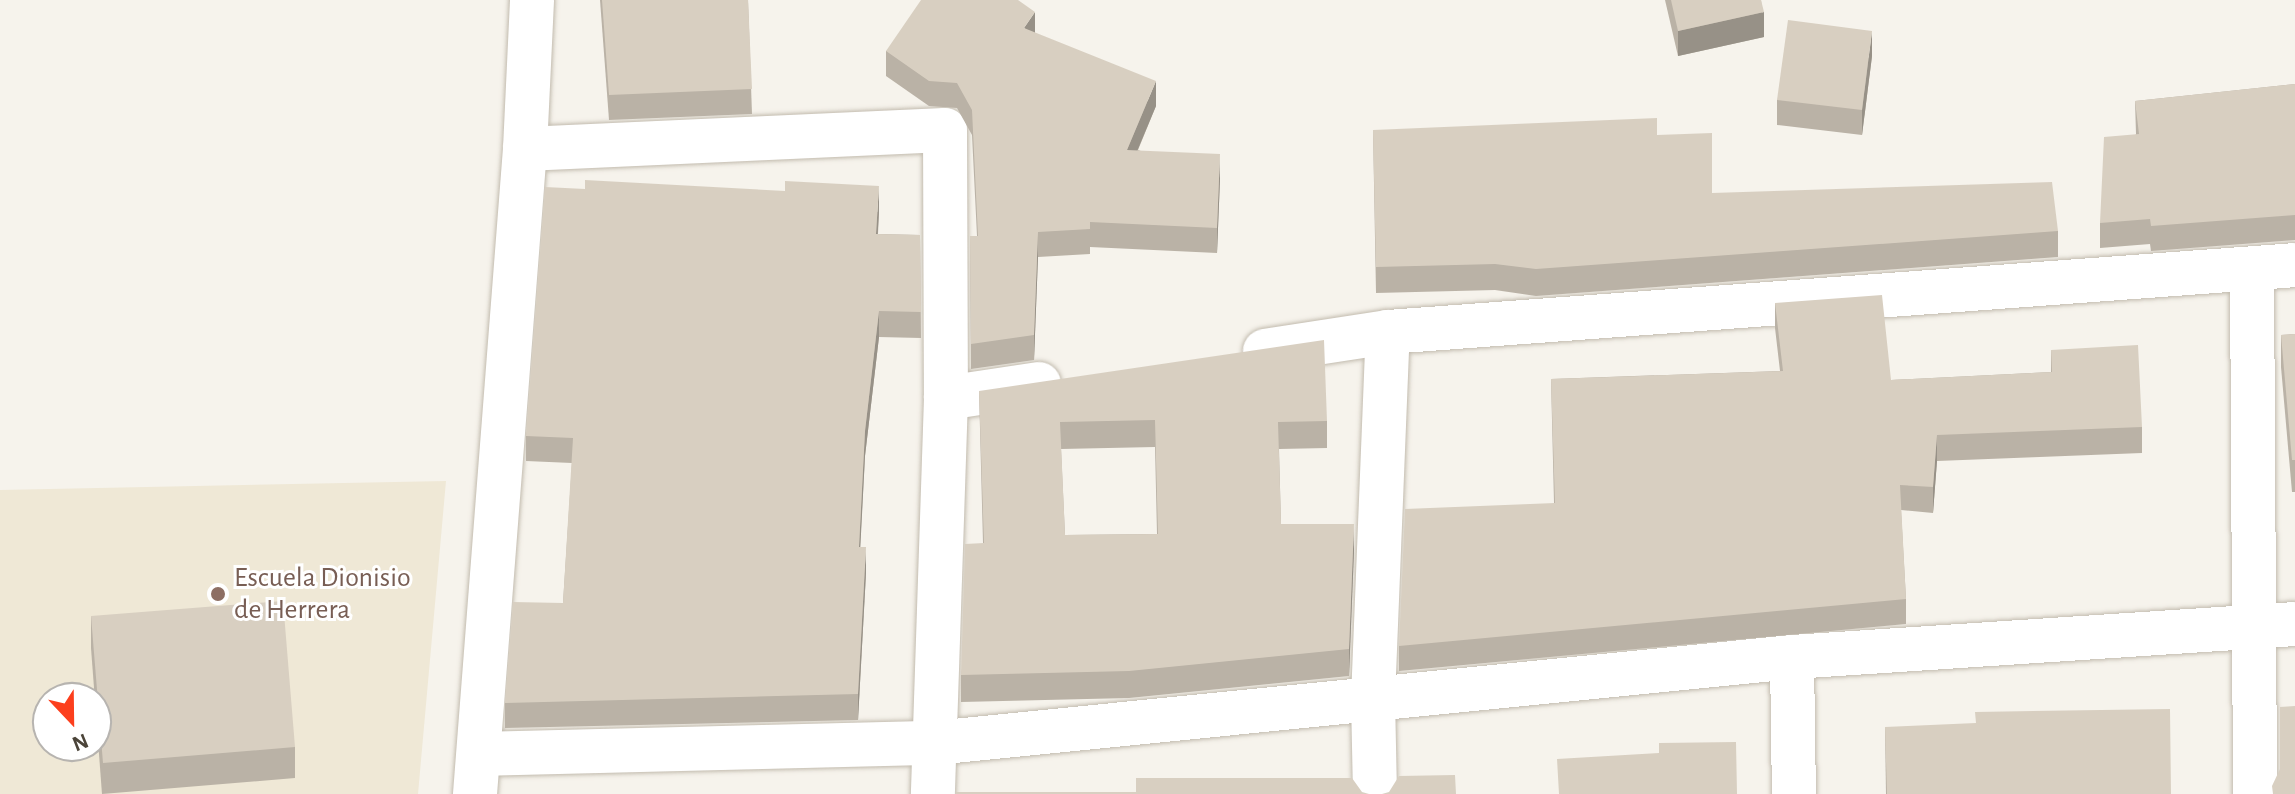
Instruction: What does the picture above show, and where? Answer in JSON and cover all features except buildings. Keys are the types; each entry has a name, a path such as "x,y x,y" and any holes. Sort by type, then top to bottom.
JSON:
{"street":[{"path":"532,0 525,149 477,774 934,743 1792,657 2274,626"},
{"path":"525,149 945,130 946,398 940,700 934,743 933,794"},
{"path":"1230,356 1388,332 2295,265"},
{"path":"2252,269 2274,626 2255,794"},
{"path":"1375,794 1373,699 1388,332"},
{"path":"946,398 1072,379"},
{"path":"1792,657 1794,794"}],"shaded area":[{"name":"Escuela Dionisio de Herrera","path":"446,481 418,794 0,794 0,490"}],"place":[{"name":"Escuela Dionisio de Herrera","path":"218,594"}]}
